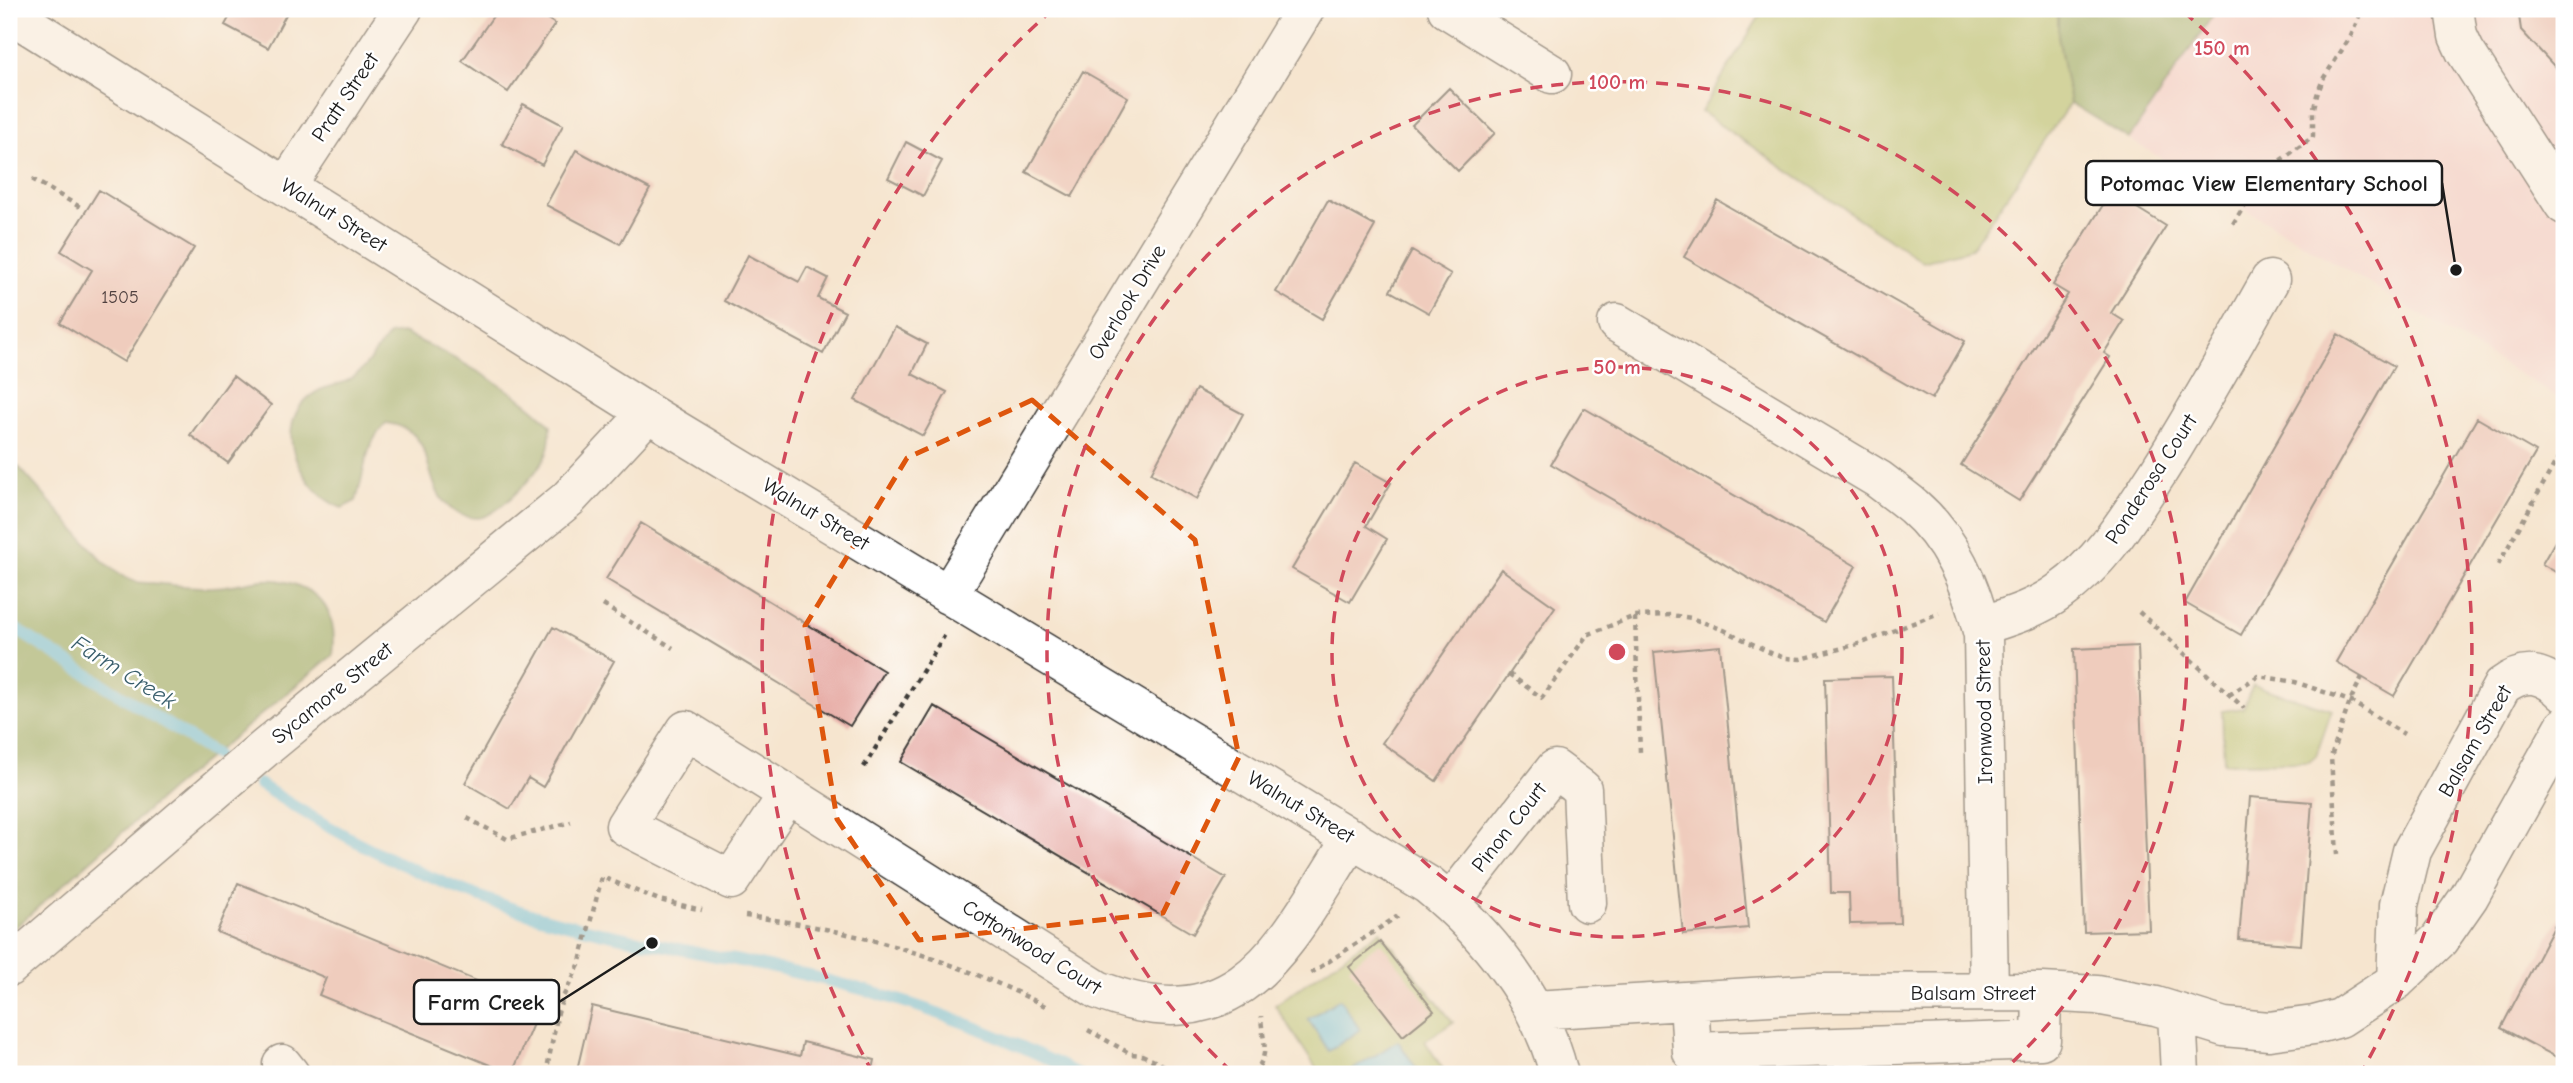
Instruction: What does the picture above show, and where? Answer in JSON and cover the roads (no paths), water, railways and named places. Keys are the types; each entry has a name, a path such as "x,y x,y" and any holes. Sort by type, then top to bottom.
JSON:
{"street":[{"name":"Pratt Street","path":"287,186 403,9"},
{"name":"Overlook Drive","path":"948,595 1305,9"},
{"path":"1447,9 1552,74"},
{"path":"2454,9 2458,36 2474,69 2564,205"},
{"name":"Walnut Street","path":"9,13 648,413 1409,872 1450,903 1493,948 1534,1010 1559,1074"},
{"name":"Ponderosa Court","path":"1965,617 2025,611 2058,593 2094,564 2117,536 2184,432 2270,280"},
{"name":"Ironwood Street","path":"1617,323 1878,479 1915,507 1945,542 1967,582 1965,617 1983,635 1989,992"},
{"name":"Sycamore Street","path":"9,967 265,748 568,499 648,413"},
{"name":"Balsam Street","path":"2396,981 2399,905 2412,850 2502,686 2515,676 2531,674 2557,686 2564,693"},
{"name":"Balsam Street","path":"1534,1010 1819,993 2042,992 2097,995 2156,1006 2224,1027 2269,1031 2314,1025 2340,1017 2396,981 2439,940 2469,897 2564,727"},
{"name":"Pinon Court","path":"1450,903 1555,769 1582,789 1587,902"},
{"name":"Cottonwood Court","path":"788,794 1098,990 1129,1001 1158,1006 1192,1004 1214,999 1243,984 1286,941 1352,838"},
{"path":"1689,1001 1692,1052 2041,1040 2042,992"},
{"path":"2177,1013 2180,1074"}],"water":[{"path":"1340,999 1360,1030 1329,1051 1308,1019"},
{"path":"1398,1041 1420,1074 1346,1074"}],"waterway":[{"name":"Farm Creek","path":"9,625 216,755"},
{"name":"Farm Creek","path":"259,784 360,844 466,892 576,927 794,972 862,989 957,1020 1078,1074"}],"place":[{"name":"Potomac View Elementary School","path":"2456,270"},
{"name":"Farm Creek","path":"652,943"}]}
